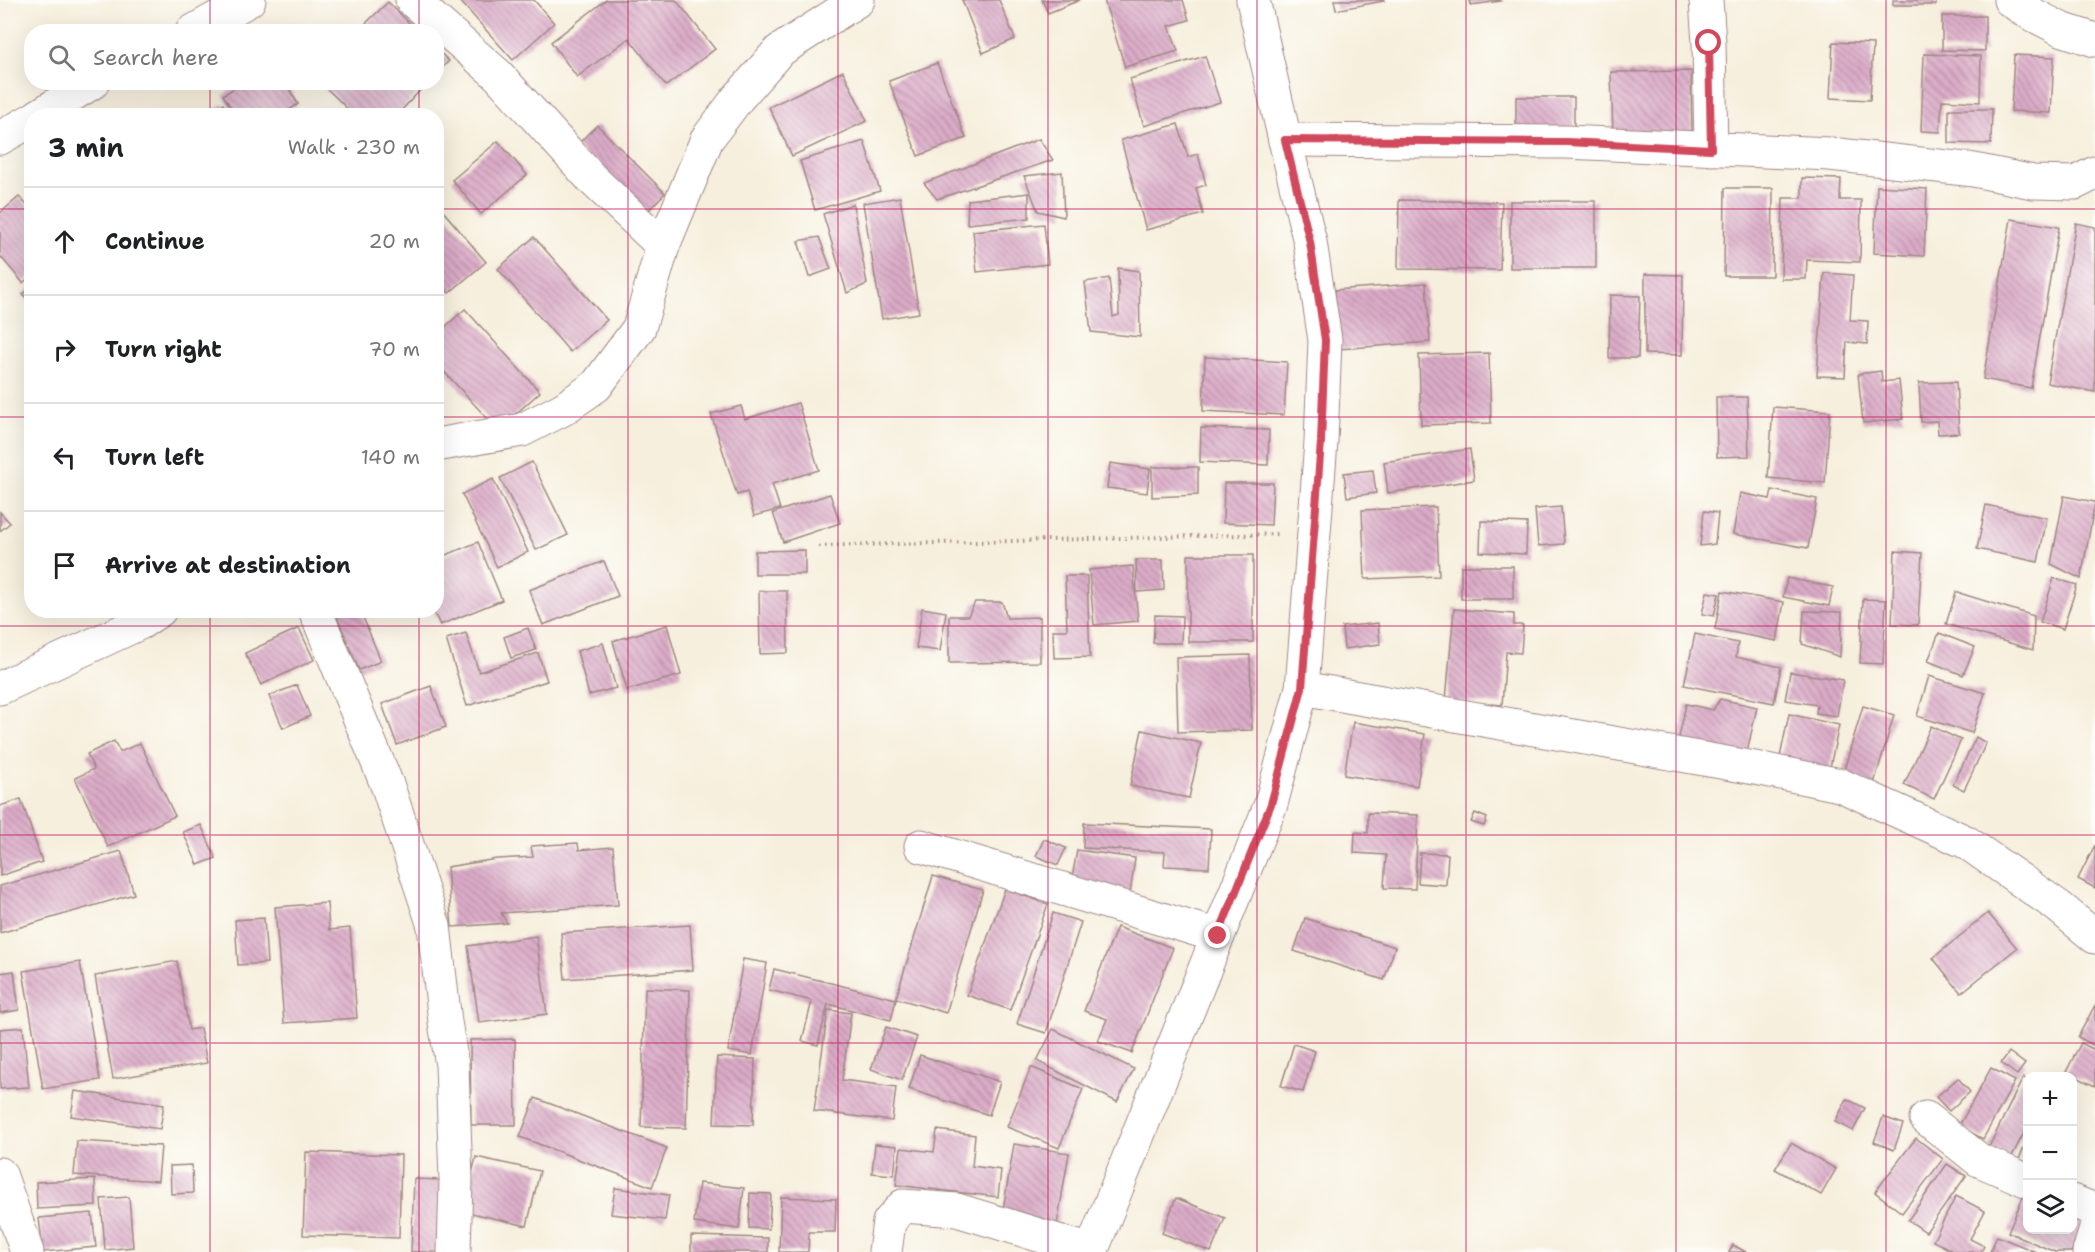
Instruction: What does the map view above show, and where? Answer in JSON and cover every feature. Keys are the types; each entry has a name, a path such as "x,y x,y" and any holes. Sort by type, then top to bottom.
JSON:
{"street":[{"path":"206,24 249,0"},
{"path":"412,0 440,24"},
{"path":"444,444 522,430 563,409 596,386 639,328 663,246 707,139 736,99 779,51 858,0"},
{"path":"885,1252 889,1222 903,1206 957,1210 1091,1251 1271,804 1302,688 1321,442 1325,340 1310,242 1253,0"},
{"path":"1706,0 1711,149"},
{"path":"2010,0 2061,29 2095,40"},
{"path":"444,28 498,75 592,179 663,246"},
{"path":"51,108 80,90"},
{"path":"0,138 24,124"},
{"path":"1285,140 1566,142 1830,154 1974,170 2033,182 2075,183 2095,173"},
{"path":"0,688 148,618"},
{"path":"318,618 388,787 434,926 452,1065 456,1180 454,1252"},
{"path":"1302,688 1840,784 1966,842 2059,907 2095,937"},
{"path":"921,846 1218,936"},
{"path":"1926,1118 1979,1160 2026,1180"},
{"path":"0,1174 27,1252"},
{"path":"2077,1203 2095,1210"},
{"path":"2089,1252 2095,1232"}],"path":[{"path":"819,546 1314,533"}],"building":[{"path":"459,0 534,0 554,23 513,60"},
{"path":"606,0 676,0 715,49 666,86 629,38 577,77 551,42"},
{"path":"962,0 999,0 1015,39 983,53"},
{"path":"1042,0 1080,0 1048,13"},
{"path":"1104,0 1183,0 1189,20 1169,26 1178,51 1125,67"},
{"path":"1334,0 1384,0 1384,1 1336,10"},
{"path":"1470,0 1500,0 1501,1 1471,5"},
{"path":"1893,0 1936,0 1936,5 1893,5"},
{"path":"388,2 410,24 367,24"},
{"path":"1942,16 1985,16 1985,51 1942,50"},
{"path":"1833,42 1873,44 1870,100 1830,98"},
{"path":"1924,54 1981,56 1980,102 1942,100 1940,132 1921,131"},
{"path":"2014,55 2054,57 2051,113 2011,111"},
{"path":"444,56 449,61 444,66"},
{"path":"1205,56 1220,102 1144,126 1130,79"},
{"path":"937,63 966,138 918,156 889,81"},
{"path":"843,71 867,121 792,156 769,107"},
{"path":"1691,71 1692,134 1613,135 1611,72"},
{"path":"231,90 290,90 298,104 292,108 231,108 223,95"},
{"path":"328,90 420,90 404,108 347,108"},
{"path":"1516,97 1574,97 1574,132 1516,132"},
{"path":"1949,109 1992,109 1991,144 1949,143"},
{"path":"1178,124 1188,157 1198,154 1206,185 1196,188 1203,214 1146,230 1121,140"},
{"path":"597,125 665,193 645,214 576,146"},
{"path":"1039,139 1053,160 937,199 924,183"},
{"path":"498,141 527,175 481,214 452,180"},
{"path":"864,141 880,191 815,210 800,161"},
{"path":"1062,172 1064,217 1038,211 1024,176"},
{"path":"1802,178 1841,179 1840,200 1861,200 1860,262 1807,260 1806,279 1781,279 1783,198 1802,198"},
{"path":"1877,186 1927,189 1924,256 1874,253"},
{"path":"1725,188 1773,188 1772,276 1724,276"},
{"path":"1029,193 1029,218 967,224 968,200"},
{"path":"19,197 24,202 23,283 0,256 0,213"},
{"path":"900,197 919,313 882,319 863,203"},
{"path":"1399,200 1502,202 1500,270 1398,269"},
{"path":"1510,201 1596,201 1596,268 1510,268"},
{"path":"853,204 867,284 847,293 823,214"},
{"path":"444,212 486,262 449,293 444,288"},
{"path":"2011,219 2059,227 2031,388 1983,379"},
{"path":"2076,223 2095,227 2095,392 2047,383"},
{"path":"1044,224 1048,264 977,272 973,231"},
{"path":"534,237 607,320 570,352 498,269"},
{"path":"819,237 831,269 809,277 798,241"},
{"path":"1118,268 1139,271 1140,337 1091,332 1085,282 1109,278 1113,317 1119,315"},
{"path":"1824,273 1853,275 1850,320 1868,321 1867,344 1847,342 1845,377 1817,376"},
{"path":"1645,274 1683,275 1682,355 1645,354"},
{"path":"1426,283 1430,342 1339,349 1335,290"},
{"path":"1610,295 1640,296 1638,358 1609,358"},
{"path":"465,309 540,392 498,430 444,372 444,328"},
{"path":"1489,353 1491,423 1421,425 1419,355"},
{"path":"1205,357 1287,362 1284,415 1203,411"},
{"path":"1881,371 1882,382 1899,380 1903,419 1863,423 1858,374"},
{"path":"1956,382 1959,433 1938,434 1937,421 1921,422 1919,383"},
{"path":"1716,397 1747,397 1749,456 1717,457"},
{"path":"798,403 819,470 772,484 780,509 754,516 747,492 737,495 711,414 741,406 745,419"},
{"path":"1773,407 1830,411 1825,483 1768,478"},
{"path":"1201,428 1269,430 1268,465 1200,462"},
{"path":"1470,449 1474,480 1388,493 1384,462"},
{"path":"532,462 568,535 536,550 500,478"},
{"path":"1110,463 1150,469 1147,493 1107,488"},
{"path":"1152,467 1198,467 1198,495 1152,497"},
{"path":"1373,470 1376,493 1347,497 1344,473"},
{"path":"493,479 528,552 497,567 462,494"},
{"path":"1224,483 1273,483 1271,525 1223,523"},
{"path":"1772,490 1817,499 1808,548 1733,534 1740,493 1770,499"},
{"path":"830,494 840,523 783,542 773,513"},
{"path":"2064,496 2095,502 2081,579 2051,564"},
{"path":"1986,505 2047,518 2038,562 1977,549"},
{"path":"1436,507 1439,576 1365,579 1362,510"},
{"path":"1561,507 1564,544 1538,546 1535,509"},
{"path":"1704,511 1718,513 1715,544 1700,546"},
{"path":"0,512 10,523 0,531"},
{"path":"1481,521 1527,523 1526,554 1480,552"},
{"path":"478,542 502,600 440,625 437,618 444,618 444,556"},
{"path":"805,550 805,574 755,574 755,551"},
{"path":"1895,551 1922,553 1918,625 1892,624"},
{"path":"1188,555 1253,555 1253,642 1188,642"},
{"path":"1136,560 1163,560 1164,590 1137,592"},
{"path":"604,561 618,596 543,625 529,590"},
{"path":"1133,566 1138,621 1094,625 1089,570"},
{"path":"1461,566 1513,566 1513,599 1461,599"},
{"path":"1065,576 1087,576 1090,657 1054,658 1053,630 1067,630"},
{"path":"1787,578 1833,587 1829,606 1783,597"},
{"path":"2054,578 2077,585 2063,629 2040,622"},
{"path":"759,591 787,591 788,653 760,654"},
{"path":"1722,591 1784,602 1777,641 1715,629"},
{"path":"1707,592 1719,594 1714,616 1702,614"},
{"path":"1956,592 2034,616 2033,650 1946,624"},
{"path":"1863,599 1886,600 1883,664 1860,663"},
{"path":"975,602 1002,602 1007,618 1040,617 1040,662 949,663 949,616 968,616"},
{"path":"922,608 946,612 940,651 916,648"},
{"path":"1454,609 1514,614 1514,625 1523,625 1521,653 1506,652 1502,705 1446,700"},
{"path":"1804,611 1842,612 1840,657 1802,644"},
{"path":"1155,615 1182,616 1181,643 1153,643"},
{"path":"337,618 363,618 381,661 359,670"},
{"path":"1378,623 1380,644 1344,649 1342,627"},
{"path":"667,625 681,675 627,690 613,641"},
{"path":"299,628 314,660 261,685 245,653"},
{"path":"528,628 536,650 511,658 504,637"},
{"path":"466,633 479,672 538,653 547,681 467,706 446,639"},
{"path":"1939,633 1975,647 1963,675 1928,661"},
{"path":"1695,634 1738,643 1736,657 1781,667 1774,703 1684,685"},
{"path":"603,643 616,688 589,695 577,651"},
{"path":"1250,655 1252,730 1178,732 1176,657"},
{"path":"1790,672 1843,680 1837,716 1816,713 1817,705 1785,700"},
{"path":"1929,676 1985,693 1972,733 1917,716"},
{"path":"297,685 310,716 283,728 269,696"},
{"path":"431,686 446,727 397,745 382,704"},
{"path":"1720,699 1757,707 1746,757 1678,742 1686,704 1713,710"},
{"path":"1863,706 1894,715 1873,787 1844,770"},
{"path":"1789,714 1839,725 1829,772 1779,762"},
{"path":"1353,722 1425,734 1417,786 1344,775"},
{"path":"1931,726 1961,740 1934,799 1904,785"},
{"path":"1142,730 1201,743 1189,798 1130,786"},
{"path":"1976,737 1986,743 1964,790 1953,785"},
{"path":"114,741 120,752 140,743 175,816 108,847 75,778 94,769 87,754"},
{"path":"21,799 42,862 0,876 0,806"},
{"path":"1368,813 1418,815 1415,889 1384,888 1386,855 1354,853 1355,832 1368,833"},
{"path":"1475,813 1487,818 1484,826 1471,822"},
{"path":"1084,823 1211,829 1209,868 1164,866 1165,852 1083,848"},
{"path":"201,825 216,858 198,865 183,832"},
{"path":"1044,839 1066,848 1058,865 1036,856"},
{"path":"578,843 579,850 613,847 618,905 501,913 507,923 452,927 447,867 497,859 533,857 531,846"},
{"path":"2095,845 2095,888 2078,879"},
{"path":"1077,850 1135,858 1130,894 1071,884"},
{"path":"121,851 134,894 0,933 0,886"},
{"path":"1420,853 1448,854 1446,885 1418,883"},
{"path":"933,876 983,890 946,1013 896,998"},
{"path":"1005,889 1048,904 1010,1010 967,995"},
{"path":"327,903 329,930 350,928 357,1018 284,1023 275,907"},
{"path":"1053,913 1081,922 1046,1033 1017,1024"},
{"path":"1988,913 2017,948 1961,993 1933,958"},
{"path":"264,918 267,963 238,965 235,920"},
{"path":"1305,918 1395,947 1384,980 1294,951"},
{"path":"690,925 693,970 565,979 561,933"},
{"path":"1117,927 1173,948 1132,1053 1098,1041 1107,1019 1084,1011"},
{"path":"536,936 547,1014 479,1023 468,946"},
{"path":"743,959 767,963 752,1055 728,1051"},
{"path":"177,961 189,1030 200,1028 207,1063 113,1079 95,976"},
{"path":"80,962 100,1080 43,1089 23,971"},
{"path":"774,969 896,999 891,1020 828,1004 818,1045 802,1041 812,1001 769,990"},
{"path":"14,971 19,1010 0,1013 0,973"},
{"path":"645,988 690,990 686,1128 641,1127"},
{"path":"2095,1005 2095,1046 2078,1037"},
{"path":"828,1010 851,1013 842,1080 896,1087 892,1121 814,1111"},
{"path":"23,1027 29,1087 0,1089 0,1029"},
{"path":"886,1027 917,1037 902,1080 871,1069"},
{"path":"1053,1029 1134,1069 1117,1102 1037,1061"},
{"path":"515,1039 516,1125 471,1125 470,1040"},
{"path":"2081,1043 2095,1050 2095,1086 2077,1077 2077,1072 2066,1072"},
{"path":"1294,1044 1315,1051 1303,1092 1281,1086"},
{"path":"2009,1052 2025,1064 2017,1075 2001,1063"},
{"path":"920,1055 1000,1082 989,1115 909,1089"},
{"path":"717,1057 755,1059 753,1125 714,1124"},
{"path":"1031,1067 1083,1089 1059,1148 1007,1127"},
{"path":"1991,1068 2015,1081 1983,1139 1959,1126"},
{"path":"1958,1078 1970,1092 1949,1111 1936,1097"},
{"path":"2023,1078 2023,1135 2011,1158 1989,1147"},
{"path":"75,1091 164,1104 160,1129 71,1116"},
{"path":"535,1098 667,1148 652,1187 520,1137"},
{"path":"1847,1099 1865,1108 1853,1131 1835,1122"},
{"path":"1883,1117 1903,1124 1894,1150 1874,1142"},
{"path":"937,1130 975,1135 972,1166 1001,1170 998,1197 896,1185 901,1148 934,1152"},
{"path":"1916,1138 1943,1159 1902,1213 1875,1192"},
{"path":"77,1141 161,1146 158,1181 74,1175"},
{"path":"1791,1143 1836,1169 1821,1195 1775,1169"},
{"path":"875,1144 897,1146 894,1175 872,1173"},
{"path":"1014,1144 1069,1153 1056,1231 1001,1222"},
{"path":"306,1152 401,1155 399,1238 303,1235"},
{"path":"476,1157 540,1171 527,1226 463,1211"},
{"path":"1947,1164 1966,1176 1926,1232 1908,1220"},
{"path":"192,1165 193,1193 171,1194 170,1166"},
{"path":"95,1179 96,1206 37,1209 36,1182"},
{"path":"414,1179 442,1180 440,1252 411,1252"},
{"path":"699,1183 744,1188 739,1229 694,1223"},
{"path":"615,1188 669,1195 665,1220 611,1214"},
{"path":"750,1193 771,1194 769,1229 749,1228"},
{"path":"1956,1196 1985,1211 1970,1239 1984,1246 1981,1252 1955,1252 1933,1241"},
{"path":"129,1197 133,1247 105,1250 101,1199"},
{"path":"781,1197 836,1199 835,1232 809,1232 808,1252 779,1252"},
{"path":"2023,1197 2023,1234 2077,1234 2077,1220 2084,1223 2071,1252 2055,1252 2008,1232"},
{"path":"1176,1198 1225,1218 1211,1252 1162,1233"},
{"path":"92,1213 96,1247 43,1252 39,1218"},
{"path":"691,1236 768,1238 768,1252 691,1252"},
{"path":"1997,1236 2036,1252 1990,1252"},
{"path":"1733,1245 1746,1252 1729,1252"}],"route":[{"path":"1218,936 1271,804 1302,688 1321,442 1325,340 1310,242 1285,140 1566,142 1711,149 1709,43"}]}
